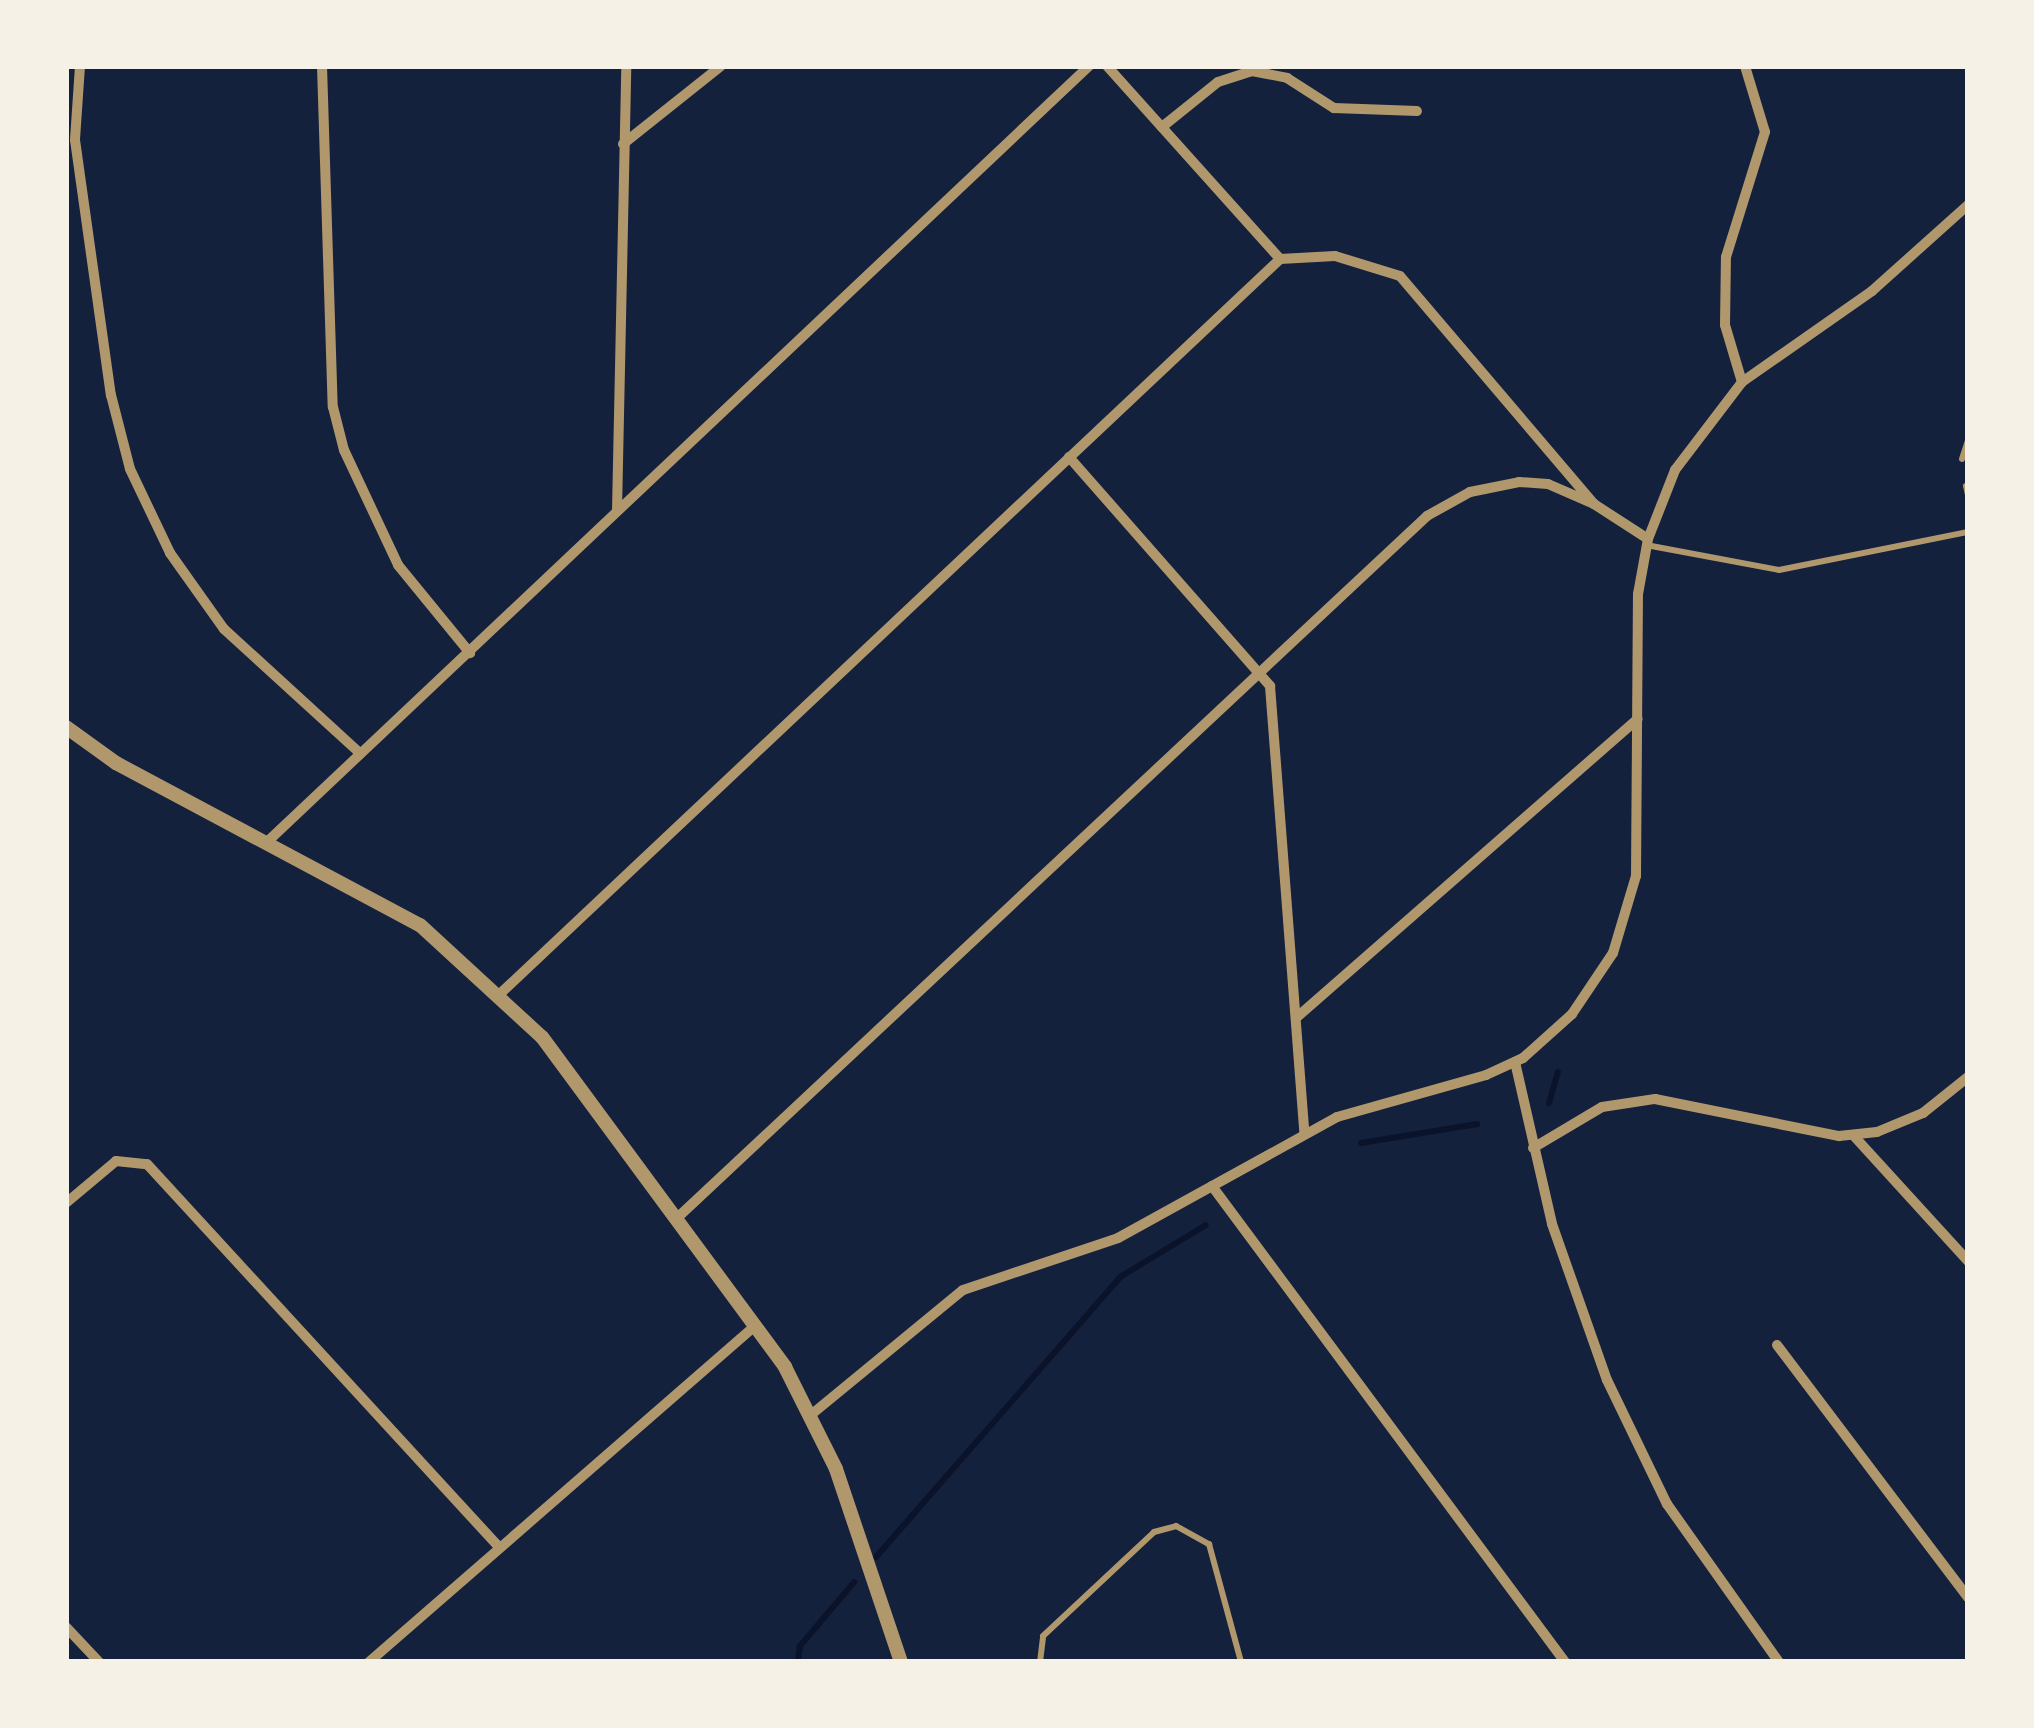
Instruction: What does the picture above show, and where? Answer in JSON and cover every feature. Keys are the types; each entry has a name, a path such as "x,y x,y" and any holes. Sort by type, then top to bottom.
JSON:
{"street":[{"path":"80,66 76,140 111,395 148,512 224,628 360,753"},
{"path":"322,66 331,361 344,450 398,565 470,653"},
{"path":"617,511 626,66"},
{"path":"623,144 721,66"},
{"path":"266,843 1088,66"},
{"path":"1107,66 1280,259"},
{"path":"1742,382 1725,325 1726,257 1765,132 1745,66"},
{"path":"1162,127 1218,82 1252,71 1287,78 1334,108 1417,111"},
{"path":"66,130 76,140"},
{"path":"812,1414 963,1290 1118,1238 1304,1132 1515,1062 1572,1014 1624,926 1636,876 1637,719 1647,542 1694,438 1742,382 1872,291 1968,205"},
{"path":"502,992 1280,259 1334,256 1400,276 1594,504"},
{"path":"1069,457 1262,671 1304,1132"},
{"path":"676,1219 1448,502 1519,482 1548,484 1594,504 1647,542"},
{"path":"1296,1018 1637,719"},
{"path":"66,727 116,763 420,925 502,992 755,1326 812,1414 901,1662"},
{"path":"1515,1062 1533,1148 1578,1303 1632,1437 1702,1560 1778,1662"},
{"path":"1533,1148 1602,1107 1655,1099 1853,1136 1901,1125 1968,1077"},
{"path":"1853,1136 1968,1261"},
{"path":"66,1204 116,1161 134,1158 498,1546"},
{"path":"1212,1186 1565,1662"},
{"path":"369,1662 755,1326"},
{"path":"1777,1345 1968,1598"},
{"path":"66,1627 99,1662"}],"lane":[{"path":"1962,459 1968,440"},
{"path":"1647,542 1779,570 1968,532"},
{"path":"1040,1662 1043,1636 1154,1532 1176,1526 1210,1544 1241,1662"}],"waterway":[{"path":"1549,1103 1558,1072"},
{"path":"1361,1143 1477,1124"},
{"path":"876,1557 1120,1277 1206,1225"},
{"path":"798,1662 800,1646 854,1582"}]}
